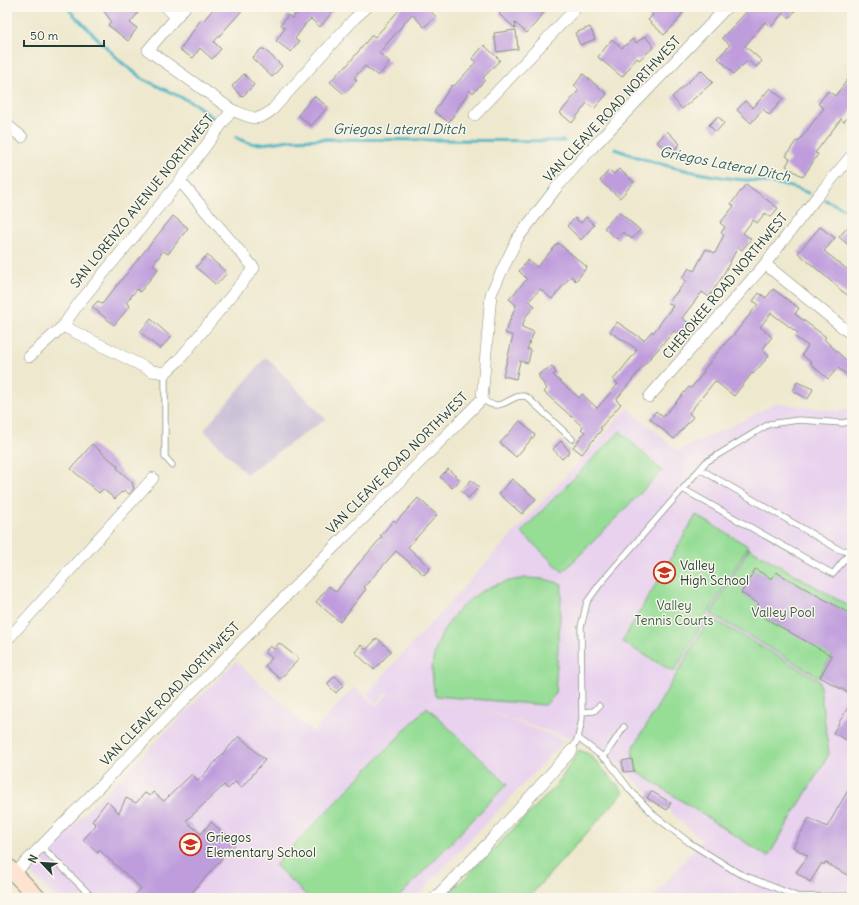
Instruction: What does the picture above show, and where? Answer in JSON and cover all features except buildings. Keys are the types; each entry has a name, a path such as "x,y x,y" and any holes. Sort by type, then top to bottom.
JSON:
{"street":[{"path":"166,7 176,17"},
{"path":"185,7 148,50 232,110"},
{"name":"SAN LORENZO AVENUE NORTHWEST","path":"29,356 63,326 79,303 180,180 232,110 257,119 265,116 367,7"},
{"path":"475,115 577,7"},
{"name":"VAN CLEAVE ROAD NORTHWEST","path":"11,870 41,846 307,574 482,399 491,294 517,239 557,187 592,148 727,7"},
{"path":"7,126 22,137"},
{"name":"CHEROKEE ROAD NORTHWEST","path":"650,397 765,264 816,198 852,155"},
{"path":"63,326 152,371 165,373 179,360 254,268 180,180"},
{"path":"765,264 852,335"},
{"path":"7,640 153,478"},
{"path":"435,898 494,837 572,750"},
{"path":"11,870 38,898"}],"lane":[{"path":"165,373 165,452 166,457 172,465"},
{"path":"482,399 492,405 499,405 521,396 527,397 572,439"},
{"path":"572,750 578,738 582,719 581,627 587,602 600,584 706,462 769,424 799,420 844,423 852,421"},
{"path":"700,469 838,549 845,551 852,550"},
{"path":"683,489 833,574 852,550"},
{"path":"582,712 594,711 598,706"},
{"path":"603,758 624,727"},
{"path":"578,738 608,761 630,790 656,817 690,843 738,873 799,897 845,896 852,894"},
{"path":"41,846 93,898"}],"shaded area":[{"path":"266,357 326,419 246,474 204,430"},
{"name":"Valley High School","path":"776,403 839,411 852,408 852,898 652,898 702,840 599,748 490,712 386,693 376,703 366,694 628,408 678,451 740,422"},
{"path":"236,661 313,732 355,686 376,706 388,694 488,712 565,740 415,898 56,898 28,871"}],"green space":[{"path":"620,431 662,471 563,572 521,532"},
{"name":"Valley Tennis Courts","path":"696,515 748,546 674,672 622,642"},
{"name":"Valley Pool","path":"749,548 852,608 852,621 819,677 711,614"},
{"path":"525,578 544,579 562,584 555,695 545,705 435,696 432,669 434,655 438,642 453,617 463,606 485,589 501,583"},
{"path":"710,617 819,680 829,754 768,857 636,771 632,750"},
{"path":"427,707 507,784 398,898 309,898 275,865"},
{"path":"579,750 589,754 624,792 528,898 445,898 557,785"}],"waterway":[{"name":"Griegos Lateral Ditch","path":"66,7 121,62 143,79 195,104 214,119"},
{"name":"Griegos Lateral Ditch","path":"236,137 242,141 256,144 321,139 564,141"},
{"name":"Griegos Lateral Ditch","path":"615,149 642,159 684,170 727,178 768,182 788,186 808,193"},
{"name":"Griegos Lateral Ditch","path":"825,200 852,212"}],"place":[{"name":"Valley High School","path":"665,572"},
{"name":"Griegos Elementary School","path":"190,844"}]}
